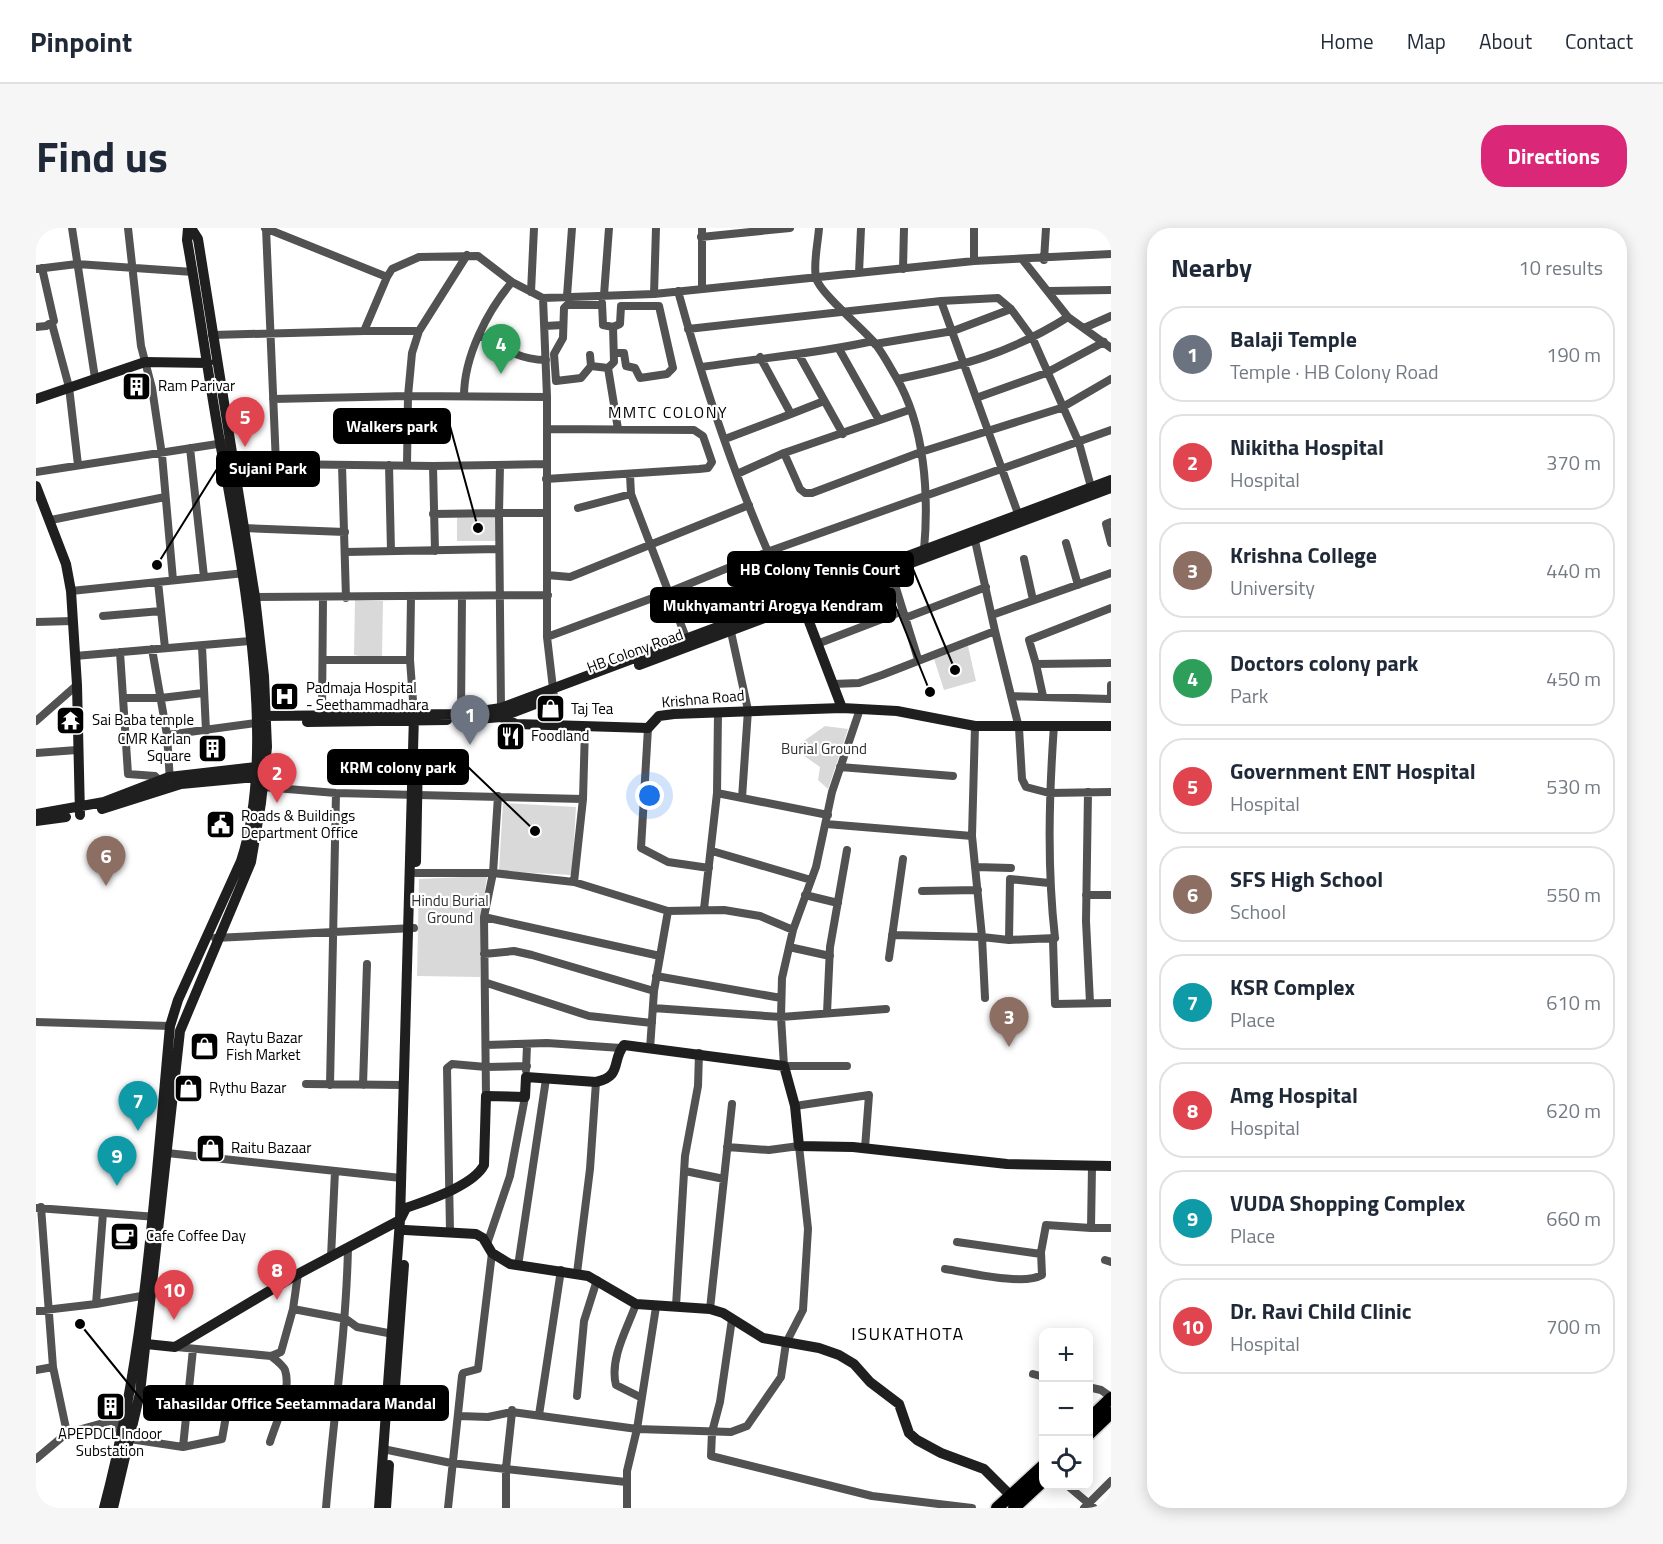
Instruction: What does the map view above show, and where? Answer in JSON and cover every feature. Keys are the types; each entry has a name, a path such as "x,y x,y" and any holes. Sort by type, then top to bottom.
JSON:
{"main road":[{"path":"1093,1416 1111,1398"},
{"path":"1093,1431 1111,1413"},
{"path":"997,1508 1039,1469"},
{"path":"1014,1508 1039,1484"}],"street":[{"path":"72,228 95,378"},
{"path":"128,228 145,362 162,454 173,580"},
{"path":"113,1508 146,1344 170,1026 178,1000 244,851 256,772 261,719 250,641 243,528 208,363 188,240 190,228"},
{"path":"190,228 198,240 212,335 224,443"},
{"path":"276,464 266,228 387,277"},
{"path":"531,292 534,228"},
{"path":"567,296 572,228"},
{"path":"609,228 602,305 603,325 613,327 620,324 620,295"},
{"path":"654,294 656,228"},
{"path":"702,288 701,232 790,228"},
{"path":"819,228 816,278 825,294 845,311 874,342 898,379 909,410 921,452 926,497 924,550"},
{"path":"859,273 861,228"},
{"path":"903,269 904,228"},
{"path":"974,228 974,261"},
{"path":"1044,260 1046,228"},
{"path":"364,331 392,269 419,257 478,256 494,265 512,282 543,298 654,294 974,261 1044,260 1111,254"},
{"path":"407,465 408,396 412,353 419,331 467,255"},
{"path":"1022,259 1068,317 1111,348"},
{"path":"78,465 69,387 52,324 53,315 39,268 77,264 193,272"},
{"path":"464,396 466,371 480,335 492,310 512,282"},
{"path":"1049,291 1111,290"},
{"path":"678,291 688,329 748,505 767,552 818,644 842,708"},
{"path":"543,298 546,360 551,381"},
{"path":"688,329 941,301 998,298 1011,309 1033,339 1061,408 1079,442 1091,487"},
{"path":"941,301 1020,518 1111,480"},
{"path":"554,694 547,637 547,396 554,354 563,338 562,313 567,305 602,305"},
{"path":"614,353 624,353 626,366 635,368 640,378 667,374 673,368 659,306 621,306"},
{"path":"702,367 760,357 799,355 953,331 1011,309"},
{"path":"1084,328 1111,316"},
{"path":"898,379 964,366 1033,339 1068,317"},
{"path":"36,327 52,324"},
{"path":"545,326 563,325"},
{"path":"608,368 614,362 613,327"},
{"path":"212,335 419,331"},
{"path":"480,335 516,356 530,360 546,360"},
{"path":"976,398 1046,373 1104,342"},
{"path":"839,349 879,420"},
{"path":"551,381 581,378 591,366 590,355"},
{"path":"799,355 843,434"},
{"path":"760,357 791,414"},
{"path":"36,399 145,362 208,363"},
{"path":"591,366 608,368"},
{"path":"608,368 618,429"},
{"path":"784,453 800,489 805,493 812,493 921,452 1061,408 1111,379"},
{"path":"273,399 547,396"},
{"path":"725,439 824,401"},
{"path":"737,474 784,453 909,410"},
{"path":"546,479 708,468 712,462 699,431 547,429"},
{"path":"547,637 669,592 767,552 1004,470 1111,430"},
{"path":"36,472 224,443"},
{"path":"190,448 204,577"},
{"path":"229,467 276,464 433,466 546,464"},
{"path":"342,465 346,598"},
{"path":"389,465 391,551"},
{"path":"167,735 206,731 261,719 322,715 414,722 461,714 501,713 502,595 498,549 500,465"},
{"path":"433,466 435,551"},
{"path":"156,1217 167,1153 180,1031 251,862 263,787 255,597 246,573 229,467"},
{"path":"630,475 631,494 688,643 796,606 924,550 974,536 1019,728 1023,783 1030,789 1049,793 1111,792"},
{"path":"36,486 66,564 71,591 77,685 79,812"},
{"name":"HB Colony Road","path":"261,719 414,722 501,713 688,643 731,632 891,572 1020,518 1111,488"},
{"path":"578,508 631,494"},
{"path":"51,520 165,497"},
{"path":"547,575 570,577 649,543 748,505"},
{"path":"434,514 546,513"},
{"path":"1111,522 1106,524 1111,543"},
{"path":"243,528 345,532"},
{"path":"1066,543 1078,585"},
{"path":"346,552 498,549"},
{"path":"1024,559 1033,600"},
{"path":"891,572 918,659"},
{"path":"71,591 246,573"},
{"path":"992,615 1111,574"},
{"path":"158,582 165,648"},
{"path":"818,644 986,587"},
{"path":"255,597 548,595"},
{"path":"461,714 462,596"},
{"path":"322,715 323,597"},
{"path":"379,1508 400,1335 403,1225 400,1178 403,1085 416,873 411,736 414,722 410,660 411,597"},
{"path":"1043,696 1029,640 1111,608"},
{"path":"103,616 161,611"},
{"path":"36,622 73,621"},
{"path":"833,684 859,682 995,631"},
{"path":"731,632 748,710 742,798"},
{"path":"75,656 250,641"},
{"path":"202,645 206,731"},
{"path":"152,649 167,735 166,781"},
{"path":"120,652 128,774 155,776 166,781"},
{"path":"324,660 410,660"},
{"path":"1036,664 1111,663"},
{"path":"36,721 77,685"},
{"path":"1011,696 1111,699 1111,685"},
{"path":"124,698 161,698 203,693"},
{"name":"Krishna Road","path":"501,713 516,724 585,728 648,728 659,716 748,710 842,708 897,711 975,726 1019,728 1054,725 1111,726"},
{"path":"459,1416 488,1417 512,1410 637,1429 731,1432 747,1426 781,1377 786,1343 804,1304 804,1265 808,1229 795,1106 784,1066 781,1017 782,978 793,930 811,880 840,767 860,709"},
{"path":"704,909 717,794 718,713"},
{"path":"1054,725 1049,793 1049,883 1055,938 1053,940 1055,1004 1111,1003"},
{"path":"975,726 972,836 982,937 985,998"},
{"path":"574,882 583,799 585,728"},
{"path":"648,728 641,848 668,862 709,868"},
{"path":"36,753 77,750"},
{"path":"840,767 953,776"},
{"path":"36,821 79,812 166,781 256,772"},
{"path":"263,787 336,794 583,799"},
{"path":"1088,792 1086,895 1090,1003"},
{"path":"330,1085 336,794"},
{"path":"717,794 828,815"},
{"path":"386,1508 393,1334 406,1208 414,796"},
{"path":"406,1208 448,1192 479,1172 484,1164 487,983 484,917 493,873 498,796"},
{"path":"36,813 79,812"},
{"path":"826,824 972,836"},
{"path":"827,1013 830,956 847,850"},
{"path":"712,851 811,880"},
{"path":"889,958 903,859"},
{"path":"976,867 1011,867"},
{"path":"416,873 493,873 574,882 668,911 704,909 760,916 793,930"},
{"path":"1010,940 1010,879 1049,883"},
{"path":"922,891 978,890"},
{"path":"805,895 838,903"},
{"path":"1086,895 1111,895"},
{"path":"650,1049 654,991 668,911"},
{"path":"484,917 660,956"},
{"path":"208,936 220,939 411,928"},
{"path":"892,935 982,937 1010,940 1055,938"},
{"path":"789,947 830,956"},
{"path":"484,954 514,951 654,991"},
{"path":"363,1085 367,964"},
{"path":"656,976 781,998"},
{"path":"487,983 589,1016 652,1023"},
{"path":"653,1008 781,1017 886,1009"},
{"path":"36,1022 170,1026"},
{"path":"486,1045 621,1048 629,1045 784,1066 847,1066"},
{"path":"448,1508 451,1463 463,1373 478,1368 491,1226 510,1176 525,1097 527,1045"},
{"path":"450,1231 447,1068 452,1064 486,1067 526,1072 546,1079 596,1082 613,1075 621,1048"},
{"path":"676,1306 685,1171 698,1086 699,1053"},
{"path":"518,1266 546,1079"},
{"path":"577,1273 590,1169 596,1082"},
{"path":"306,1084 403,1085"},
{"path":"795,1106 869,1095 865,1148"},
{"path":"486,1096 525,1097"},
{"path":"710,1309 732,1104"},
{"path":"727,1147 769,1150 799,1146 865,1148 1007,1164 1111,1166"},
{"path":"167,1153 400,1178"},
{"path":"1091,1228 1092,1166"},
{"path":"331,1257 335,1171"},
{"path":"685,1171 724,1179"},
{"path":"67,1433 53,1367 38,1208 156,1217"},
{"path":"96,1304 103,1213"},
{"path":"175,1347 298,1274 348,1248 403,1225 476,1234 491,1226"},
{"path":"945,1269 1006,1277 1037,1277 1042,1275 1041,1254 1046,1226 1111,1228"},
{"path":"476,1234 501,1260 518,1266 577,1273 597,1281 636,1304 710,1309 763,1338 819,1348 854,1364 870,1382 899,1404 909,1433 917,1440 941,1453 984,1469 1010,1495"},
{"path":"957,1242 1041,1254"},
{"path":"326,1508 336,1393 346,1320 348,1248"},
{"path":"539,1415 561,1270"},
{"path":"146,1344 272,1356 283,1350 293,1309 298,1274"},
{"path":"577,1396 584,1321 597,1281"},
{"path":"36,1311 148,1295"},
{"path":"104,1508 127,1439 127,1411 148,1295"},
{"path":"636,1304 616,1360 614,1377 616,1385 640,1397"},
{"path":"627,1508 626,1482 637,1429 640,1397 656,1307"},
{"path":"293,1309 346,1320 357,1327 393,1334"},
{"path":"732,1319 720,1402 712,1432 710,1453 717,1459 872,1496 972,1508"},
{"path":"183,1447 183,1420 193,1349"},
{"path":"270,1442 284,1397 285,1374 284,1367 272,1356"},
{"path":"36,1370 53,1367"},
{"path":"1033,1374 1039,1376"},
{"path":"1093,1388 1101,1390 1111,1398"},
{"path":"506,1508 506,1468 512,1410"},
{"path":"36,1460 67,1433 114,1420 127,1411"},
{"path":"114,1420 127,1439 183,1447 222,1439 226,1416"},
{"path":"387,1450 451,1463 626,1482"},
{"path":"1073,1490 1089,1506 1111,1480"}],"green space":[{"path":"457,515 500,515 499,541 457,541"},
{"path":"355,600 383,601 382,656 370,658 354,655"},
{"path":"968,646 976,681 944,690 934,659"},
{"name":"Burial Ground","path":"825,726 848,729 828,789 818,780 820,767 800,753 798,745"},
{"path":"503,803 576,807 572,875 499,871"},
{"name":"Hindu Burial Ground","path":"487,876 480,926 480,977 417,976 419,879"}],"place":[{"name":"Doctors colony park","path":"501,374"},
{"name":"Ram Parivar","path":"137,386"},
{"name":"Government ENT Hospital","path":"245,447"},
{"name":"Walkers park","path":"478,528"},
{"name":"Sujani Park","path":"157,565"},
{"name":"HB Colony Tennis Court","path":"955,670"},
{"name":"Mukhyamantri Arogya Kendram","path":"930,692"},
{"name":"Padmaja Hospital - Seethammadhara","path":"285,697"},
{"name":"Taj Tea","path":"550,709"},
{"name":"Sai Baba temple","path":"71,720"},
{"name":"Foodland","path":"510,736"},
{"name":"Balaji Temple","path":"470,745"},
{"name":"CMR Karlan Square","path":"212,748"},
{"name":"Nikitha Hospital","path":"277,803"},
{"name":"Roads & Buildings Department Office","path":"220,825"},
{"name":"KRM colony park","path":"535,831"},
{"name":"SFS High School","path":"106,886"},
{"name":"Raytu Bazar Fish Market","path":"205,1047"},
{"name":"Krishna College","path":"1009,1047"},
{"name":"Rythu Bazar","path":"188,1088"},
{"name":"KSR Complex","path":"138,1131"},
{"name":"Raitu Bazaar","path":"210,1148"},
{"name":"VUDA Shopping Complex","path":"117,1186"},
{"name":"Cafe Coffee Day","path":"125,1236"},
{"name":"Amg Hospital","path":"277,1300"},
{"name":"Dr. Ravi Child Clinic","path":"174,1320"},
{"name":"Tahasildar Office Seetammadara Mandal","path":"80,1324"},
{"name":"APEPDCL Indoor Substation","path":"110,1407"}],"district":[{"name":"MMTC COLONY","path":"668,412"},
{"name":"ISUKATHOTA","path":"908,1334"}]}
